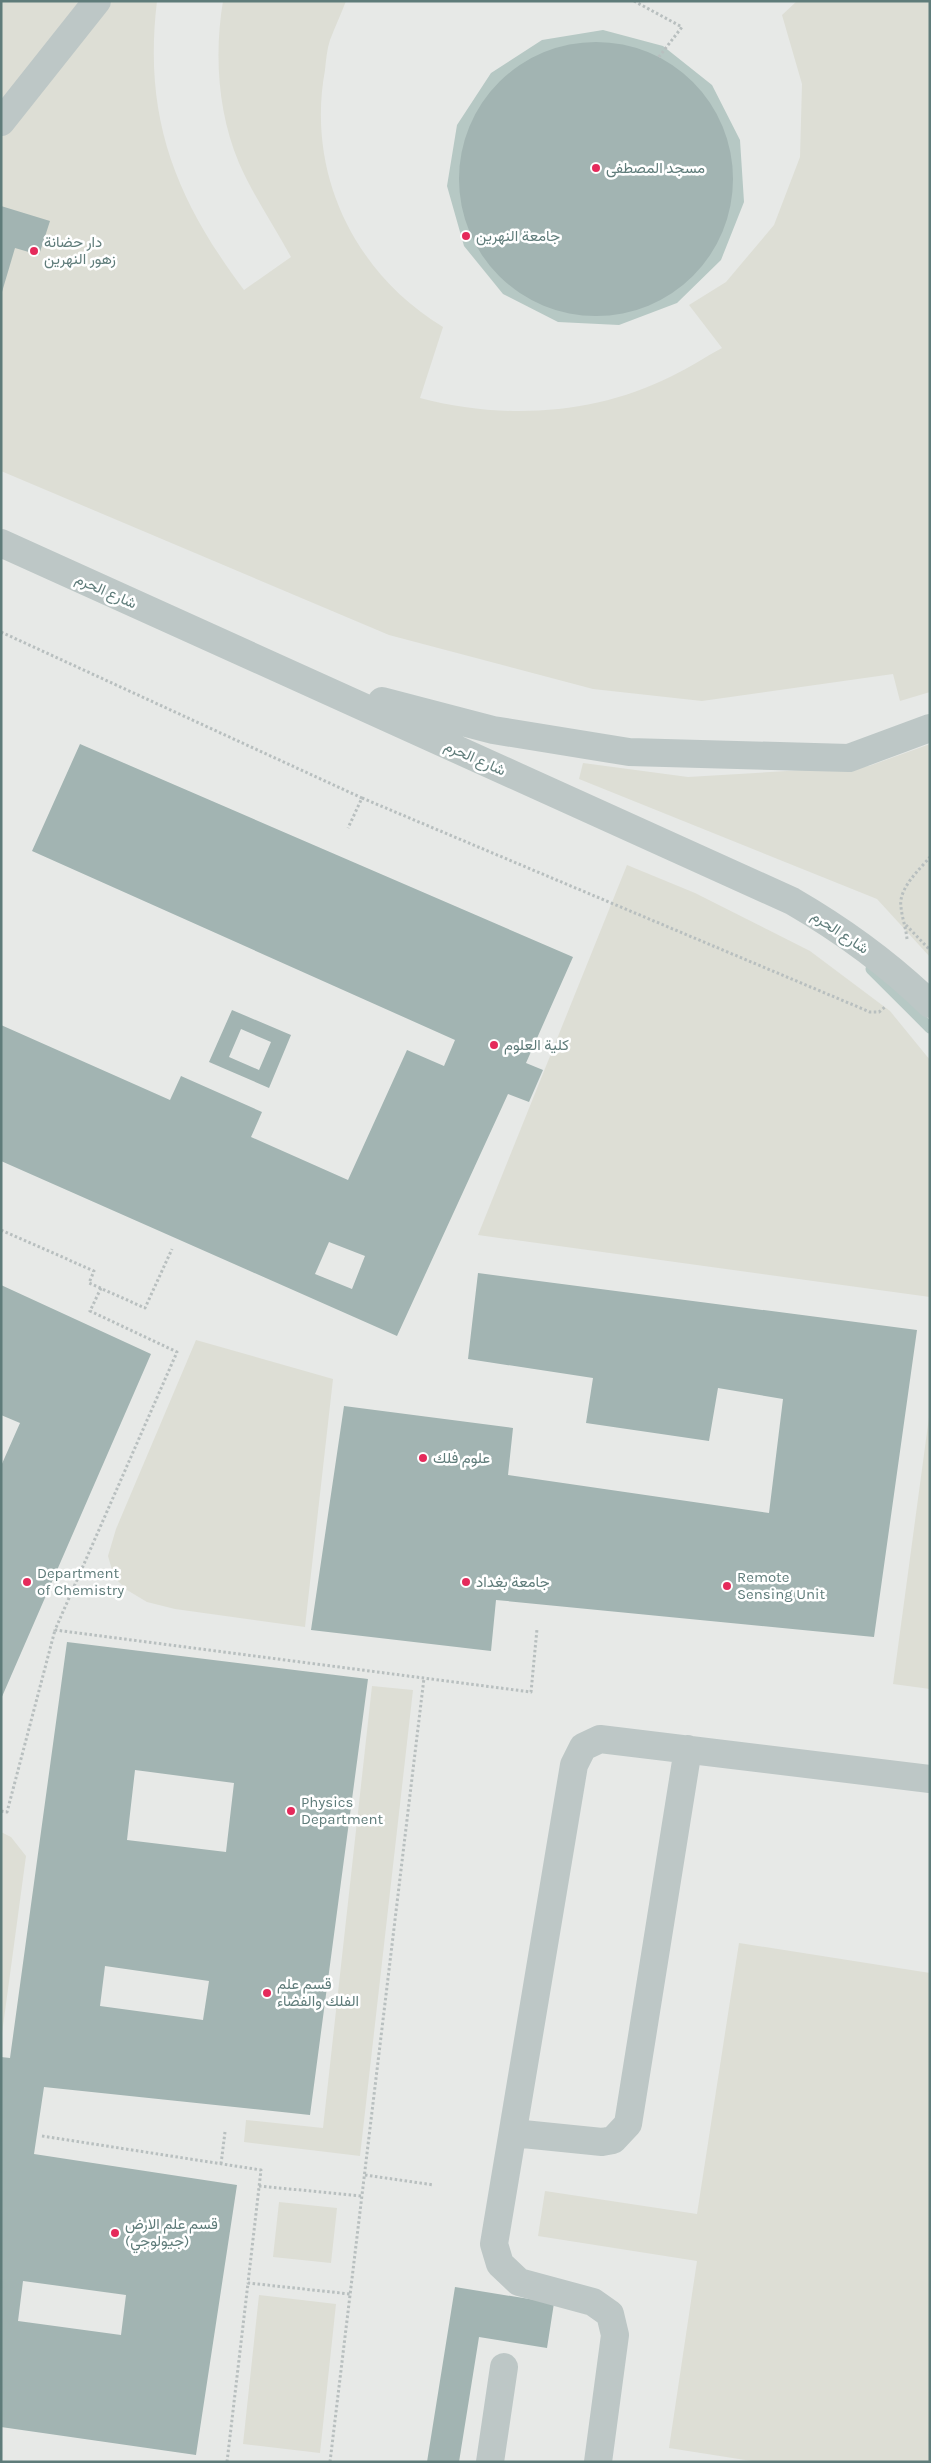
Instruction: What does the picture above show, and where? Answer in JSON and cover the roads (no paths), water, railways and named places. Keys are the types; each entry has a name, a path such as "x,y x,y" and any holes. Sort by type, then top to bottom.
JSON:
{"street":[{"path":"1,122 97,1"},
{"name":"شارع الحرم","path":"1,544 792,901 832,924 905,980 930,1004"},
{"path":"305,681 493,730 629,752 849,758 930,728"},
{"path":"598,2462 615,2335 610,2314 593,2302 519,2282 500,2264 494,2244 574,1765 583,1747 600,1739 930,1779"},
{"path":"513,2133 602,2142 613,2140 628,2124 688,1749"},
{"path":"490,2462 504,2367"}],"waterway":[{"path":"871,969 930,1028"}],"place":[{"name":"مسجد المصطفى","path":"596,168"},
{"name":"جامعة النهرين","path":"466,236"},
{"name":"دار حضانة زهور النهرين","path":"34,251"},
{"name":"كلية العلوم","path":"494,1045"},
{"name":"علوم فلك","path":"423,1458"},
{"name":"Department of Chemistry","path":"27,1582"},
{"name":"جامعة بغداد","path":"466,1582"},
{"name":"Remote Sensing Unit","path":"727,1586"},
{"name":"Physics Department","path":"291,1811"},
{"name":"قسم علم الفلك والفضاء","path":"267,1993"},
{"name":"قسم علم الارض (جيولوجي)","path":"115,2233"}]}
